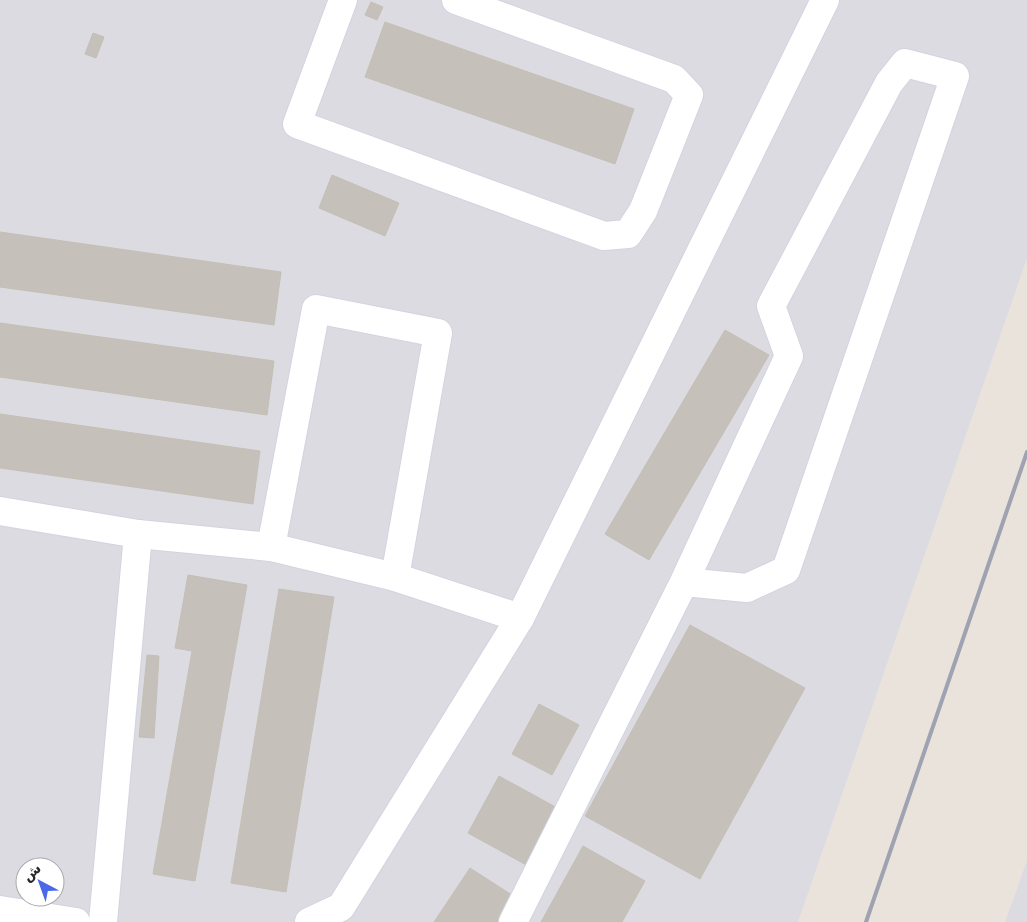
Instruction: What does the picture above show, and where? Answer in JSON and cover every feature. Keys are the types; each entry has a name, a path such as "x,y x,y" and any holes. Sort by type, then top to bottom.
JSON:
{"lane":[{"path":"343,0 298,124 604,236 628,234 642,211 689,95 674,79 456,0"},
{"path":"309,922 340,907 520,618 825,0"},
{"path":"513,922 684,582 789,356 771,306 889,83 905,63 955,76 786,570 747,588 684,582"},
{"path":"271,547 316,309 438,333 395,577"},
{"path":"0,511 138,534 271,547 395,577 520,618"},
{"path":"103,922 138,534"},
{"path":"0,910 76,922"}],"shaded area":[{"path":"0,0 1027,0 1027,258 798,922 0,922"},
{"path":"1027,861 1027,922 1005,922"}],"building":[{"path":"371,2 383,7 377,20 365,15"},
{"path":"385,22 634,109 615,164 365,77"},
{"path":"93,33 104,37 96,58 85,54"},
{"path":"332,175 399,203 385,236 319,208"},
{"path":"0,232 281,272 274,325 0,287"},
{"path":"0,323 274,361 267,415 0,377"},
{"path":"725,330 769,355 649,560 605,534"},
{"path":"0,414 260,451 253,504 0,468"},
{"path":"188,575 247,585 195,881 153,874 192,651 175,648"},
{"path":"279,589 334,597 286,892 231,883"},
{"path":"690,625 805,688 700,879 585,816"},
{"path":"147,655 159,656 154,738 139,737"},
{"path":"539,704 579,725 552,775 512,754"},
{"path":"499,776 561,810 530,867 468,833"},
{"path":"583,846 645,881 622,922 541,922"},
{"path":"470,868 515,897 498,922 434,922"}],"railway":[{"path":"866,922 1027,452"}]}
